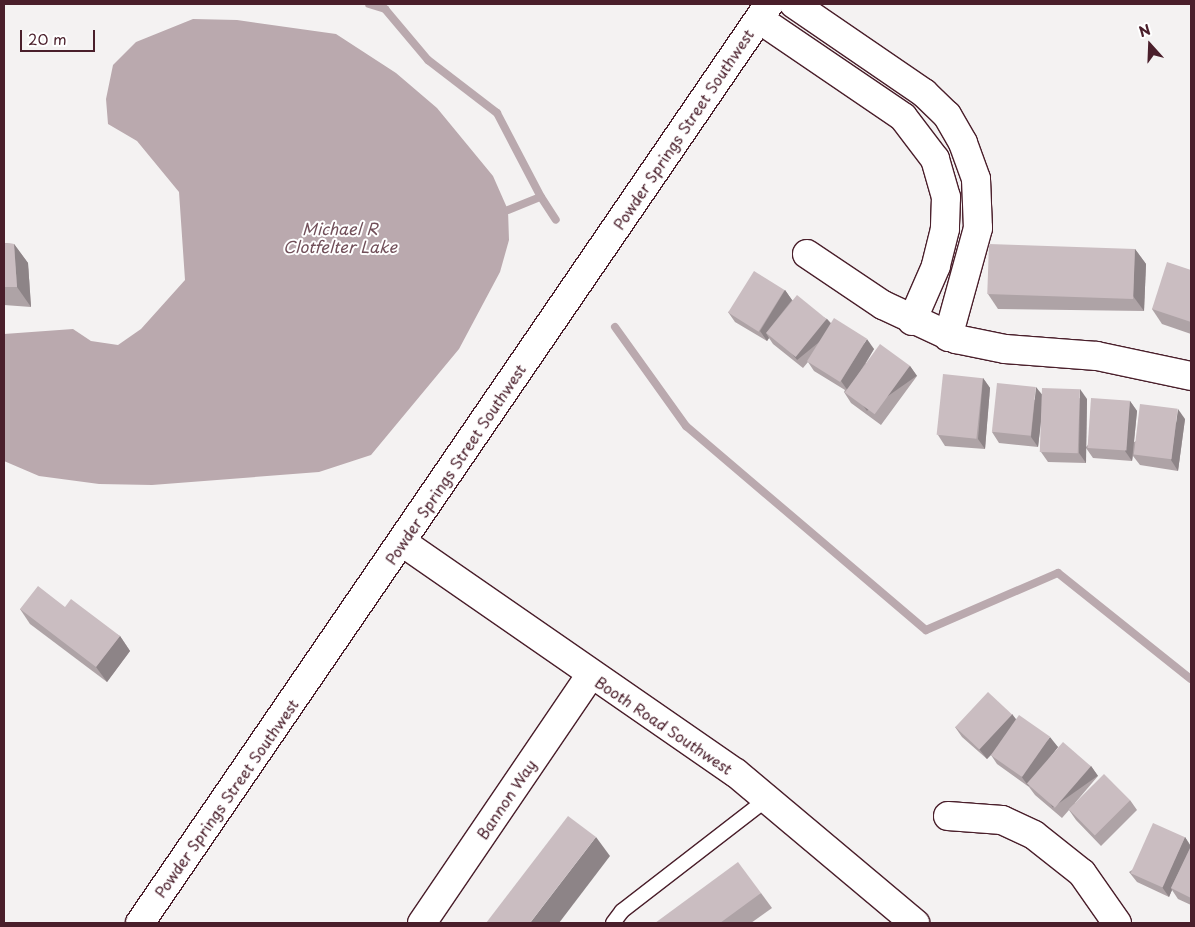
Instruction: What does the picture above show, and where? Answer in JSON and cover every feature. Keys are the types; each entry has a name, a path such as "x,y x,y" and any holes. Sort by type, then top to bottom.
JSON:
{"street":[{"path":"794,4 904,78 947,115 976,179 978,228 948,337"},
{"path":"764,12 909,122 925,142 938,167 946,197 941,249 912,322"},
{"name":"Powder Springs Street Southwest","path":"140,923 764,12"},
{"path":"807,254 912,322 948,337 1005,349 1097,356 1191,376"},
{"name":"Booth Road Southwest","path":"402,542 590,676 699,746 767,799 915,923"},
{"name":"Bannon Way","path":"422,923 590,676"},
{"path":"948,816 1002,820 1034,834 1082,873 1117,923"}],"lane":[{"path":"886,105 904,78"},
{"path":"613,923 622,912 767,799"}],"water":[{"name":"Michael R Clotfelter Lake","path":"193,19 237,20 336,34 396,73 437,108 493,176 508,210 509,240 500,272 459,349 371,455 319,472 152,485 99,484 39,476 4,461 4,334 73,329 91,341 118,345 141,329 185,280 179,192 137,141 108,124 106,99 113,65 136,42"}],"building":[{"path":"4,243 14,244 17,287 4,287"},
{"path":"989,244 1135,249 1133,299 987,294"},
{"path":"1167,262 1191,270 1191,322 1152,309"},
{"path":"754,271 785,290 759,332 728,313"},
{"path":"797,295 827,319 796,357 766,333"},
{"path":"834,318 867,339 840,382 807,361"},
{"path":"880,344 910,366 875,414 845,393"},
{"path":"943,374 983,378 976,439 937,435"},
{"path":"997,383 1036,387 1031,436 992,432"},
{"path":"1042,388 1080,389 1078,453 1040,452"},
{"path":"1091,398 1130,401 1126,451 1088,448"},
{"path":"1140,404 1178,409 1172,459 1134,455"},
{"path":"38,586 65,607 71,599 120,636 96,667 20,609"},
{"path":"988,692 1012,715 979,750 955,727"},
{"path":"1019,715 1050,737 1022,777 991,755"},
{"path":"1063,742 1091,766 1055,808 1027,784"},
{"path":"1104,774 1130,800 1095,836 1069,809"},
{"path":"568,816 596,837 530,923 486,923"},
{"path":"1153,823 1185,837 1163,887 1131,873"},
{"path":"1191,846 1191,898 1171,888"},
{"path":"738,862 761,893 720,923 655,923"}],"waterway":[{"path":"369,4 385,9 428,60 497,113 541,197"},
{"path":"508,210 541,197 556,220"},
{"path":"615,327 686,426 926,630 1058,573 1191,679"}]}
